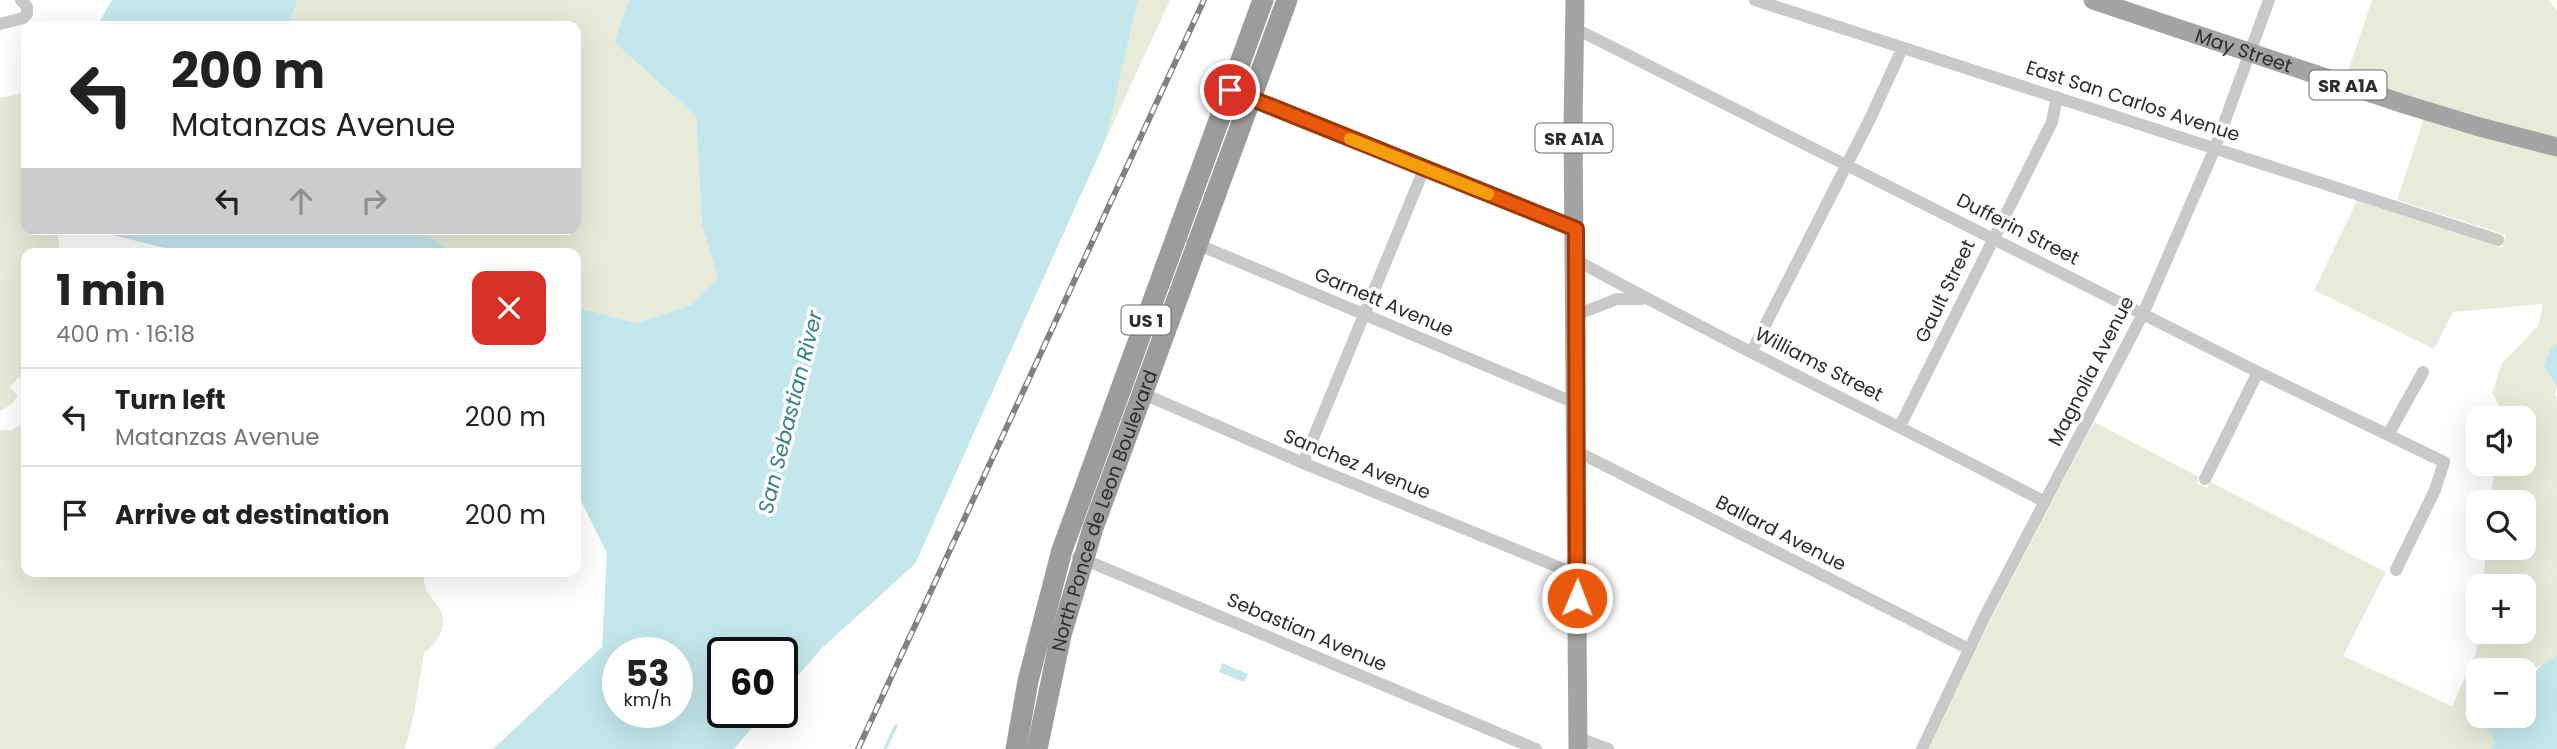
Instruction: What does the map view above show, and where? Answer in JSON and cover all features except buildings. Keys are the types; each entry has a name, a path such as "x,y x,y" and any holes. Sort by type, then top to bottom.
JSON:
{"highway":[{"name":"North Ponce de Leon Boulevard","path":"1016,749 1036,644 1062,550 1264,0"},
{"name":"North Ponce de Leon Boulevard","path":"1037,749 1061,635 1083,559 1287,0"}],"main road":[{"name":"SR A1A","path":"1576,0 1573,127 1576,229 1578,743"},
{"name":"May Street","path":"2093,0 2404,104 2557,147"}],"street":[{"path":"0,24 23,18 27,14 27,7 20,0"},
{"name":"East San Carlos Avenue","path":"1755,0 2498,240"},
{"name":"Magnolia Avenue","path":"1922,749 1969,649 2143,314 2215,148 2269,0"},
{"name":"Dufferin Street","path":"1576,29 2259,372 2444,461 2435,489 2396,570"},
{"path":"1752,351 1870,119 1902,49"},
{"path":"1230,90 1576,229"},
{"name":"Gault Street","path":"1900,426 2052,122 2057,97"},
{"path":"1303,463 1424,169"},
{"name":"Garnett Avenue","path":"1177,235 1575,403"},
{"name":"Williams Street","path":"1576,260 1646,299 2045,502"},
{"path":"1576,315 1617,299 1646,299"},
{"path":"2205,479 2259,372"},
{"path":"2388,436 2423,372"},
{"name":"Sanchez Avenue","path":"1122,385 1303,463 1578,575"},
{"name":"Ballard Avenue","path":"1576,452 1969,649"},
{"name":"Sebastian Avenue","path":"1062,550 1536,749"},
{"path":"1578,743 1608,749"}],"green space":[{"path":"298,0 629,0 614,42 696,116 702,225 718,278 691,305 636,323 581,308 581,248 448,248 425,235 581,235 581,21 289,21"},
{"path":"1138,0 1170,0 1106,139"},
{"path":"2372,0 2549,0 2557,11 2557,140 2478,119 2346,77"},
{"path":"21,94 21,235 58,235 59,248 21,248 21,377 10,387 18,396 12,404 0,411 0,98"},
{"path":"2424,118 2557,154 2557,343 2552,346 2543,366 2557,386 2557,655 2536,668 2536,658 2474,658 2477,644 2536,644 2536,574 2484,574 2485,560 2536,560 2536,490 2492,490 2493,476 2536,476 2536,406 2499,406 2492,393 2502,363 2538,326 2543,304 2453,312 2434,349 2314,290 2357,201 2502,248 2506,235 2397,200"},
{"path":"2094,422 2199,477 2197,483 2207,488 2210,482 2386,572 2343,656 2452,706 2466,675 2466,728 2487,728 2495,744 2491,749 1929,749 1991,619"},
{"path":"21,425 21,577 424,577 426,589 442,614 443,625 436,641 424,653 405,749 0,749 0,430 12,430"}],"water":[{"path":"112,0 298,0 289,21 100,21"},
{"name":"San Sebastian River","path":"629,0 1138,0 1106,139 915,564 822,648 798,676 798,637 707,637 707,728 752,728 734,749 493,749 602,647 602,728 693,728 693,637 603,637 607,553 581,501 581,308 636,323 691,305 718,278 702,225 696,116 614,42"},
{"path":"113,235 425,235 448,248 165,248"},
{"path":"2557,343 2557,386 2543,366 2552,346"},
{"path":"2557,655 2557,749 2491,749 2495,744 2487,728 2536,728 2536,671"},
{"path":"1222,663 1248,674 1244,682 1219,672"}],"waterway":[{"path":"885,749 896,726"}],"railway":[{"path":"858,749 1204,0"}],"slow traffic":[{"path":"1350,139 1488,194"}],"route":[{"path":"1230,90 1576,229 1577,598"}]}
